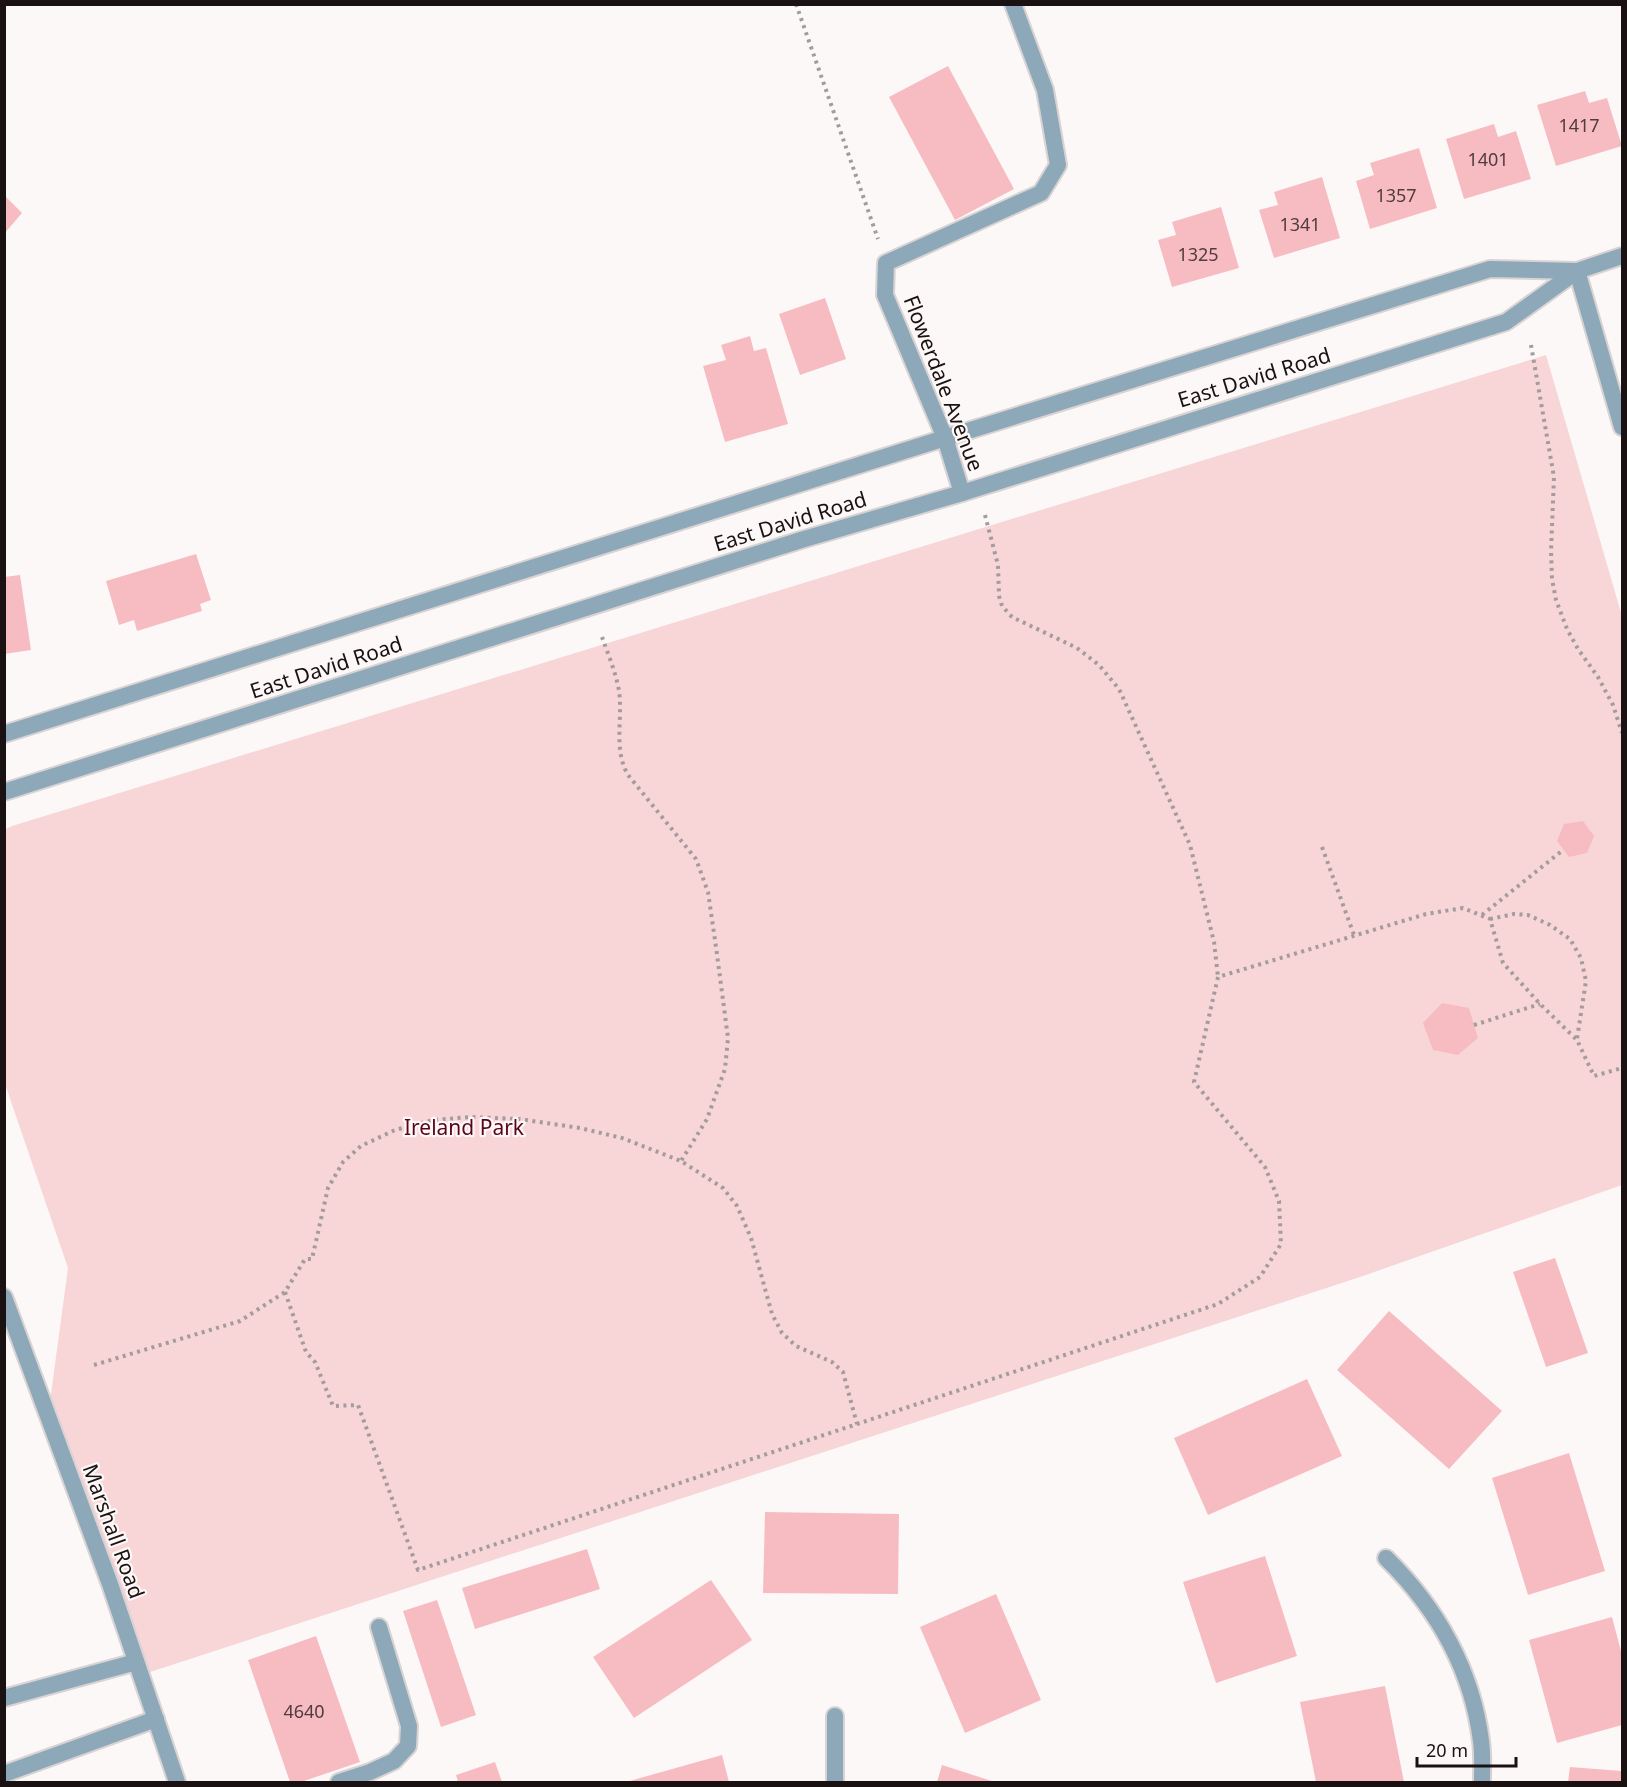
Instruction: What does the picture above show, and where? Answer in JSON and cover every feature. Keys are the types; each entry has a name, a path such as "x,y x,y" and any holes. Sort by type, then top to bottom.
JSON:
{"street":[{"path":"886,263 1041,193 1058,165 1045,90 1013,4"},
{"name":"East David Road","path":"4,792 801,540 1506,322 1577,271 1623,256"},
{"name":"Flowerdale Avenue","path":"886,263 885,294 945,438 962,492"},
{"name":"East David Road","path":"4,734 1490,269 1577,271"},
{"path":"1577,271 1623,427"},
{"name":"Marshall Road","path":"4,1297 8,1316 110,1584 177,1782"},
{"path":"1386,1558 1408,1579 1456,1652 1472,1693 1482,1743 1482,1782"},
{"path":"339,1782 394,1761 408,1746 409,1726 379,1627"},
{"path":"4,1698 136,1662"},
{"path":"835,1716 835,1782"},
{"path":"4,1774 156,1719"}],"path":[{"path":"796,4 886,263"},
{"path":"1531,345 1554,477 1551,551 1552,579 1556,600 1567,629 1613,705 1623,734"},
{"path":"285,1292 306,1352 315,1362 333,1406 358,1405 418,1570 1218,1304 1260,1277 1281,1244 1279,1201 1264,1167 1194,1082 1218,977 1214,942 1190,845 1119,689 1099,665 1077,648 1012,617 1002,606 999,596 998,565 985,515"},
{"path":"602,637 619,691 620,750 623,766 696,859 708,892 717,947 728,1038 725,1069 707,1119 681,1161"},
{"path":"1322,847 1354,935"},
{"path":"1482,915 1563,850"},
{"path":"1218,977 1426,914 1463,908 1490,919 1514,914 1528,915 1550,925 1570,939 1581,958 1586,981 1577,1040"},
{"path":"1490,919 1503,963 1577,1040 1594,1076 1623,1068"},
{"path":"1474,1025 1540,1004"},
{"path":"93,1365 240,1321 285,1292 305,1259 312,1259 328,1188 343,1162 360,1146 395,1130 433,1120 471,1117 519,1119 580,1128 622,1138 681,1161 723,1188 737,1206 751,1238 772,1314 782,1333 796,1346 832,1362 843,1372 857,1424"}],"green space":[{"name":"Ireland Park","path":"1546,355 1622,616 1622,1185 1360,1277 141,1675 48,1416 68,1268 5,1084 4,830"}],"building":[{"path":"948,66 1014,189 955,220 889,97"},
{"path":"1585,91 1589,103 1607,98 1622,146 1556,166 1537,105"},
{"path":"1494,124 1498,137 1516,131 1531,179 1464,199 1446,139"},
{"path":"1419,148 1437,208 1370,229 1356,181 1374,175 1370,163"},
{"path":"1322,177 1340,238 1274,258 1259,210 1278,205 1274,192"},
{"path":"4,195 22,213 4,234"},
{"path":"1221,207 1239,268 1172,287 1158,240 1176,235 1172,222"},
{"path":"825,298 846,359 800,375 779,314"},
{"path":"750,336 754,351 766,348 788,424 725,442 703,366 726,360 721,345"},
{"path":"196,554 211,600 200,604 202,611 137,631 134,620 119,625 106,581"},
{"path":"20,575 31,650 4,654 4,577"},
{"path":"1583,821 1594,836 1587,853 1569,857 1557,841 1564,824"},
{"path":"1442,1003 1469,1008 1478,1038 1458,1055 1433,1050 1423,1023"},
{"path":"1555,1258 1588,1353 1546,1367 1513,1272"},
{"path":"1389,1311 1502,1411 1449,1469 1337,1370"},
{"path":"1307,1379 1342,1456 1208,1515 1174,1438"},
{"path":"1569,1453 1605,1571 1528,1595 1492,1478"},
{"path":"765,1512 899,1514 898,1594 763,1593"},
{"path":"587,1549 600,1589 475,1629 462,1588"},
{"path":"1265,1556 1297,1656 1216,1683 1183,1582"},
{"path":"711,1580 752,1640 634,1718 593,1657"},
{"path":"996,1594 1041,1700 965,1733 920,1627"},
{"path":"437,1600 476,1715 441,1727 403,1611"},
{"path":"1612,1617 1622,1655 1622,1725 1557,1743 1529,1640"},
{"path":"316,1636 360,1762 301,1782 290,1782 248,1660"},
{"path":"1385,1686 1404,1782 1316,1782 1300,1702"},
{"path":"722,1755 729,1782 626,1782"},
{"path":"495,1762 502,1782 458,1782 456,1775"},
{"path":"942,1765 995,1782 937,1782"},
{"path":"1570,1767 1622,1771 1622,1782 1568,1782"}]}
